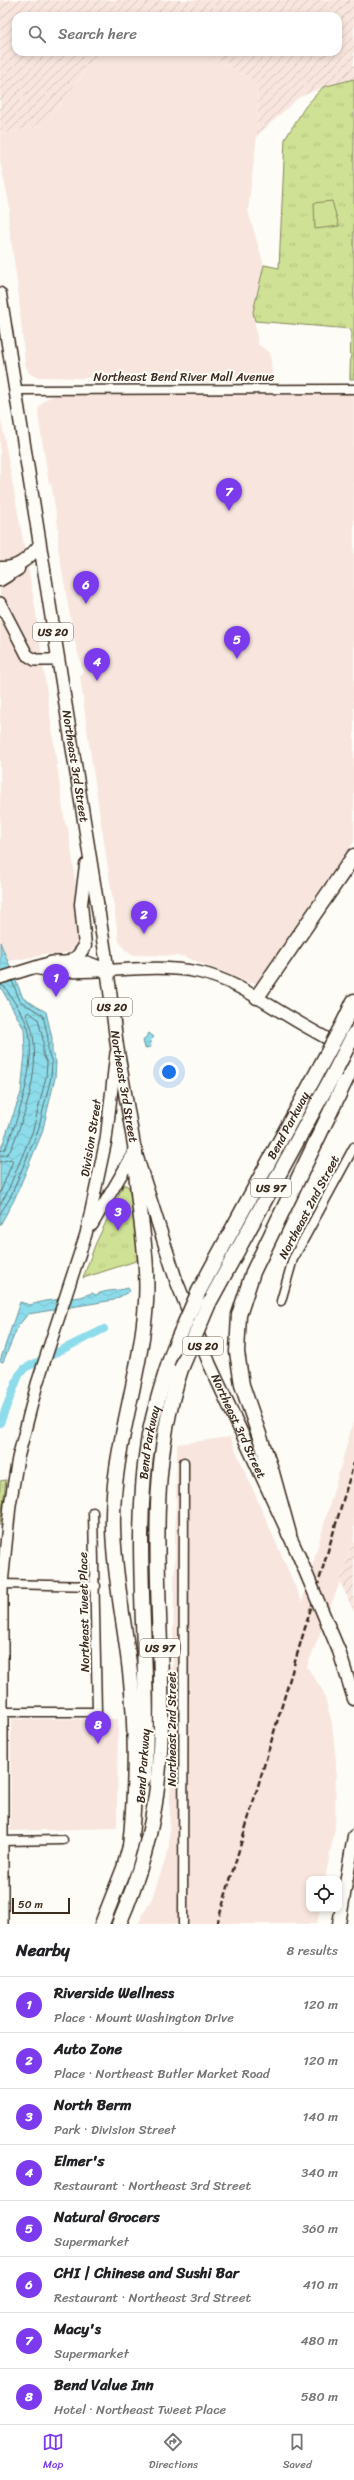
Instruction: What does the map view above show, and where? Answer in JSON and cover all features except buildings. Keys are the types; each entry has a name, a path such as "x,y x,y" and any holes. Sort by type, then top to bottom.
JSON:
{"highway":[{"path":"257,996 354,856"},
{"name":"Bend Parkway","path":"102,1924 130,1847 139,1813 146,1758 147,1709 142,1546 144,1480 153,1419 174,1348 200,1291 354,1002"},
{"name":"Bend Parkway","path":"119,1924 147,1846 157,1788 161,1718 156,1554 157,1496 166,1427 182,1369 209,1303 340,1076 354,1034"},
{"path":"288,1534 271,1469 242,1385 237,1352 239,1315 253,1272 340,1076 354,1063"},
{"path":"130,1847 136,1791 133,1706 113,1529 116,1463 141,1339 146,1303 145,1260 138,1198 135,1151"}],"main road":[{"name":"Northeast 3rd Street","path":"0,294 117,1046 135,1151 176,1280 210,1364 298,1554 339,1651 354,1699"},
{"path":"0,580 22,566 39,546"},
{"path":"0,568 9,568 28,560"},
{"path":"0,603 27,655 35,660 44,662 58,660"},
{"path":"68,962 77,957 86,942 81,904 88,854"},
{"path":"0,978 34,968 43,963 87,962 106,969"},
{"path":"34,968 54,972 88,972 106,969 162,968 198,972 222,980 257,996 354,1053"},
{"name":"Division Street","path":"2,1924 2,1584 9,1515 17,1464 41,1370 64,1296 86,1234 106,1140 117,1046"},
{"name":"Division Street","path":"86,1234 135,1151"},
{"path":"339,1924 349,1894 354,1836"}],"street":[{"name":"Northeast Bend River Mall Avenue","path":"14,390 354,389"},
{"name":"Northeast 2nd Street","path":"281,1301 293,1259 354,1147"},
{"name":"Northeast 2nd Street","path":"183,1924 184,1462"},
{"name":"Northeast Tweet Place","path":"1,1712 97,1712 96,1586 93,1512"},
{"path":"2,1584 96,1586"},
{"path":"1,1841 64,1840"}],"shaded area":[{"path":"0,0 354,0 354,79 323,87 298,98 257,136 258,83 212,56 342,56 342,12 12,12 12,56 97,56 44,125 0,134"},
{"path":"97,56 212,56 258,83 257,136 248,211 264,265 253,312 258,344 270,353 273,382 36,377 29,373 25,364 18,289 8,219 10,208 0,161 0,134 44,125"},
{"path":"354,394 354,841 329,883 258,983 249,983 183,956 132,955 125,950 119,941 88,737 80,676 83,671 74,639 58,547 58,526 51,483 49,484 38,415 39,407 46,399 56,395"},
{"path":"0,414 35,606 65,823 68,828 74,869 79,939 72,951 59,955 42,954 40,956 8,961 0,942"},
{"path":"354,1419 354,1537 340,1582 307,1667 323,1691 332,1723 336,1761 335,1828 326,1876 306,1876 306,1912 319,1912 317,1924 138,1924 152,1898 169,1849 177,1444 230,1437 302,1602"},
{"path":"354,1537 354,1612 340,1582"},
{"path":"11,1719 118,1719 117,1828 10,1831"}],"green space":[{"path":"354,79 354,379 350,379 351,329 255,321 253,312 264,265 279,268 285,139 305,107 323,87"},
{"path":"332,201 339,226 315,229 314,203"},
{"path":"124,1184 129,1187 140,1252 136,1261 83,1278 95,1245"},
{"path":"6,1480 0,1526 0,1481"}],"water":[{"path":"0,942 23,998 46,1012 52,1038 52,1052 56,1062 55,1078 42,1133 14,1200 0,1225 0,1151 21,1093 25,1053 24,1029 0,986"},
{"path":"149,1033 154,1037 150,1041 151,1047 145,1048 143,1041"},
{"path":"128,1288 130,1291 114,1300 28,1314 18,1326 3,1362 0,1361 20,1302 30,1305 45,1301 81,1297 92,1293 96,1295 104,1292"}],"waterway":[{"path":"0,1423 19,1375 25,1368 104,1329"}],"railway":[{"path":"217,1924 354,1463"}],"place":[{"name":"Macy's","path":"229,511"},
{"name":"CHI | Chinese and Sushi Bar","path":"86,604"},
{"name":"Natural Grocers","path":"237,659"},
{"name":"Elmer's","path":"97,681"},
{"name":"Auto Zone","path":"144,934"},
{"name":"Riverside Wellness","path":"56,997"},
{"name":"North Berm","path":"118,1231"},
{"name":"Bend Value Inn","path":"98,1744"}]}
